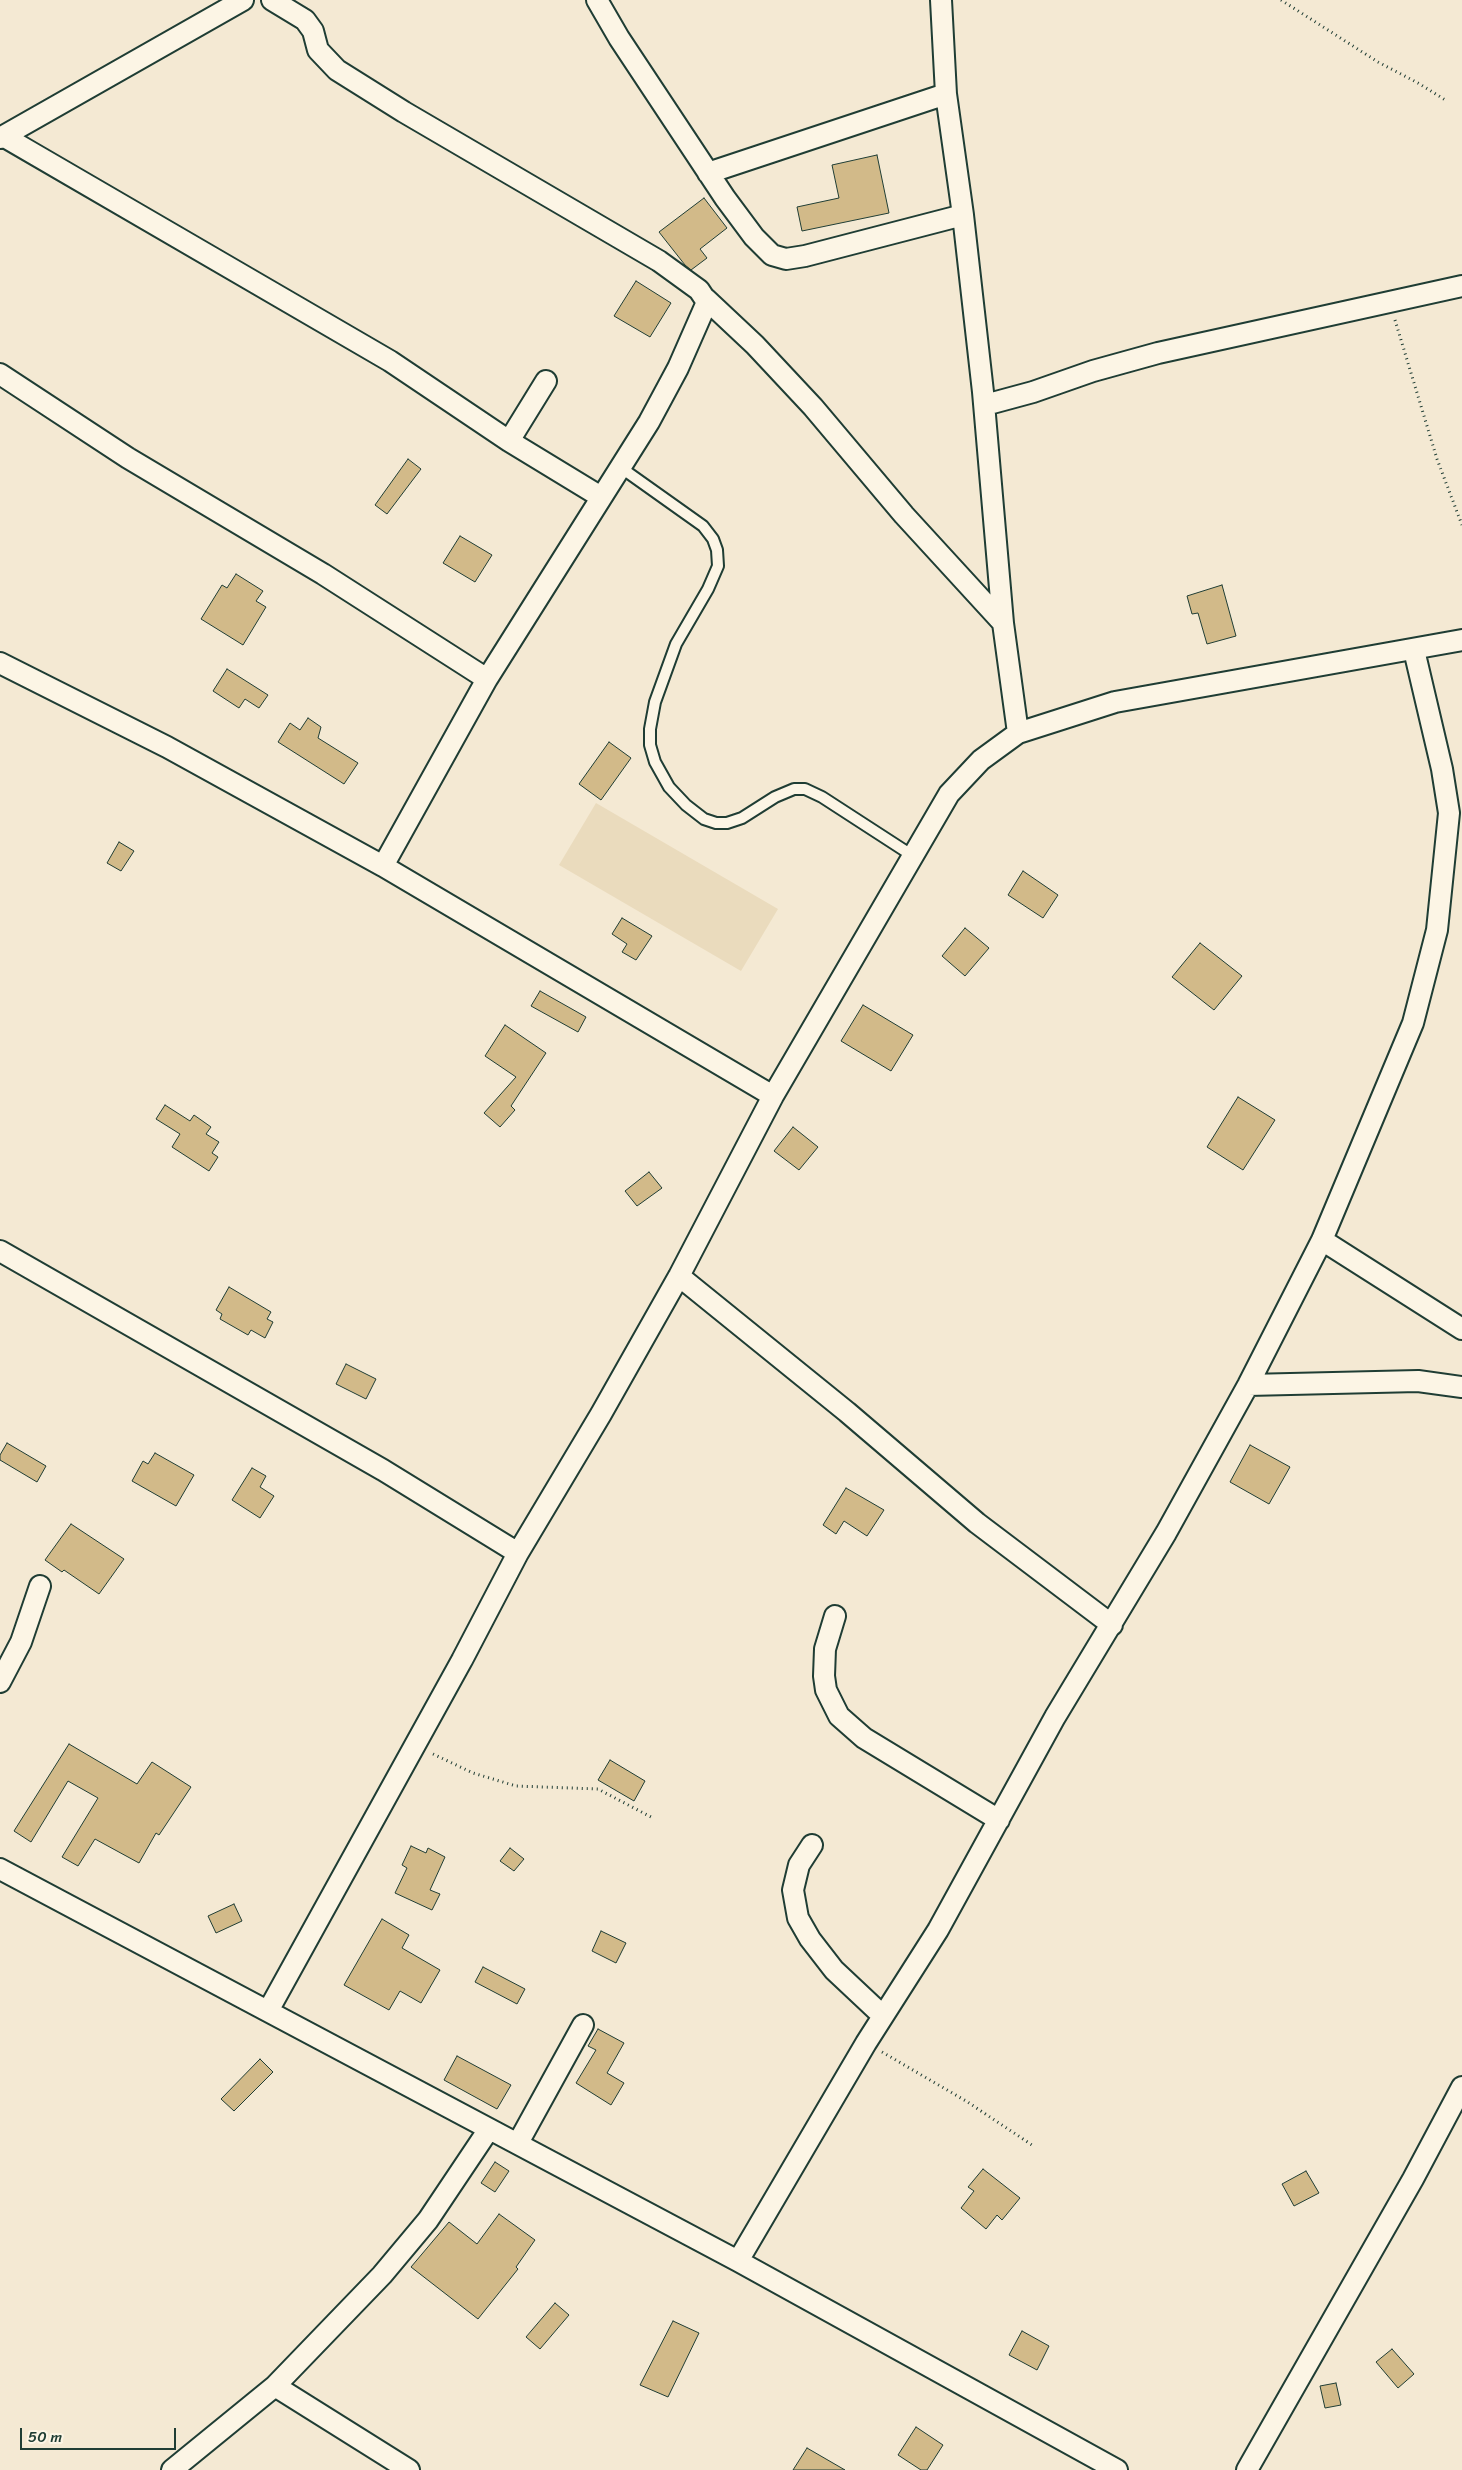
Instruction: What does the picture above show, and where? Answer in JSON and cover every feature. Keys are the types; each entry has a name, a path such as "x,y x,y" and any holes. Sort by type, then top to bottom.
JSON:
{"street":[{"path":"1,137 243,0"},
{"path":"272,0 305,20 313,31 318,50 337,70 420,122 659,261 689,281 755,345 813,408 898,508 1004,623"},
{"path":"597,0 619,38 708,173 754,237 772,254 781,259 806,256 963,215"},
{"path":"941,0 946,94 963,215 985,405 1004,623 1018,733"},
{"path":"708,173 946,94"},
{"path":"1,137 390,362 509,441 602,497"},
{"path":"985,405 1158,353 1462,286"},
{"path":"382,866 487,679 649,422 678,368 704,312 706,299"},
{"path":"0,374 128,458 323,574 487,679"},
{"path":"509,441 546,381"},
{"path":"268,2011 518,1553 601,1414 679,1276 772,1096 950,794 981,760 1018,733 1115,702 1462,640"},
{"path":"738,2261 866,2043 938,1930 1056,1717 1166,1533 1248,1385 1322,1240 1413,1023 1454,855 1445,786 1414,650"},
{"path":"0,663 175,752 382,866 772,1096"},
{"path":"1322,1240 1462,1330"},
{"path":"0,1251 383,1470 518,1553"},
{"path":"679,1276 847,1412 977,1523 1112,1625"},
{"path":"1248,1385 1418,1382 1462,1387"},
{"path":"0,1682 21,1642 40,1586"},
{"path":"836,1616 825,1649 824,1676 826,1690 839,1716 864,1738 999,1820"},
{"path":"812,1845 799,1865 793,1890 798,1918 810,1940 834,1970 883,2016"},
{"path":"3,1876 268,2011 518,2143 738,2261 1117,2470"},
{"path":"518,2143 583,2025"},
{"path":"1247,2470 1413,2179 1462,2087"},
{"path":"172,2470 275,2386 382,2275 428,2220 489,2129"},
{"path":"275,2386 409,2470"}],"lane":[{"path":"620,467 703,526 714,538 717,550 718,566 708,588 676,644 655,702 650,729 650,745 655,762 669,787 686,805 704,819 716,824 742,818 775,797 794,789 805,789 822,797 913,856"}],"path":[{"path":"1281,0 1378,62 1447,101"},
{"path":"1389,303 1404,345 1437,459 1462,524"},
{"path":"414,1746 473,1773 516,1786 598,1789 651,1817"},
{"path":"866,2043 959,2096 1032,2145"}],"shaded area":[{"path":"596,803 778,909 741,971 559,865"}],"building":[{"path":"877,155 889,213 802,231 797,207 839,198 832,165"},
{"path":"704,198 727,228 700,249 707,258 691,270 659,232"},
{"path":"636,281 671,303 650,337 614,316"},
{"path":"408,459 421,469 387,514 375,505"},
{"path":"460,536 492,555 475,582 443,563"},
{"path":"236,574 263,591 256,601 266,607 243,645 201,619 222,585 227,588"},
{"path":"1222,585 1236,636 1207,644 1198,613 1192,614 1187,596"},
{"path":"227,669 268,695 259,708 245,699 239,708 213,691"},
{"path":"308,718 321,727 318,738 358,763 344,784 278,742 290,723 300,730"},
{"path":"609,742 631,758 601,800 579,784"},
{"path":"119,842 134,851 121,871 107,863"},
{"path":"1023,871 1058,895 1043,918 1008,895"},
{"path":"622,918 652,936 636,960 622,952 627,944 612,934"},
{"path":"965,928 989,948 965,976 942,956"},
{"path":"1200,943 1242,976 1214,1010 1172,977"},
{"path":"540,991 586,1017 578,1032 531,1006"},
{"path":"863,1005 913,1035 891,1071 841,1041"},
{"path":"505,1025 546,1053 511,1106 515,1110 500,1127 484,1113 516,1077 485,1056"},
{"path":"1238,1097 1275,1120 1243,1170 1207,1147"},
{"path":"165,1105 190,1121 194,1115 211,1127 206,1134 219,1142 212,1153 218,1157 209,1171 172,1147 180,1134 156,1119"},
{"path":"793,1127 818,1147 799,1170 774,1151"},
{"path":"649,1172 662,1188 637,1206 625,1191"},
{"path":"229,1287 271,1312 267,1319 273,1322 265,1338 251,1330 248,1335 220,1319 222,1314 216,1310"},
{"path":"346,1364 376,1379 366,1399 336,1384"},
{"path":"7,1443 46,1466 37,1482 0,1460 0,1455"},
{"path":"1250,1445 1290,1467 1269,1504 1230,1482"},
{"path":"155,1453 194,1475 176,1506 132,1481 143,1461 148,1464"},
{"path":"252,1468 266,1476 260,1487 274,1496 260,1518 232,1500"},
{"path":"846,1488 884,1510 867,1536 844,1521 836,1534 823,1525"},
{"path":"71,1524 124,1559 99,1594 64,1570 62,1572 45,1560"},
{"path":"69,1744 137,1784 152,1762 191,1787 159,1835 156,1833 139,1863 95,1839 78,1866 62,1857 98,1798 68,1781 31,1842 14,1831"},
{"path":"610,1760 645,1781 634,1801 598,1780"},
{"path":"411,1846 426,1853 428,1848 445,1857 430,1890 440,1894 432,1910 395,1893 407,1868 402,1865"},
{"path":"510,1848 524,1859 514,1871 500,1861"},
{"path":"234,1904 242,1921 216,1933 208,1916"},
{"path":"382,1919 409,1935 402,1948 440,1970 421,2003 400,1991 389,2010 344,1985"},
{"path":"601,1931 626,1943 616,1963 592,1951"},
{"path":"483,1967 525,1989 517,2004 475,1982"},
{"path":"598,2029 624,2043 607,2073 624,2083 611,2105 576,2083 596,2050 588,2046"},
{"path":"457,2056 511,2085 497,2109 444,2080"},
{"path":"260,2059 273,2072 234,2111 221,2099"},
{"path":"495,2162 509,2171 495,2192 481,2183"},
{"path":"983,2169 1020,2198 1002,2220 997,2215 986,2229 961,2208 974,2191 968,2187"},
{"path":"1306,2171 1319,2193 1294,2206 1282,2184"},
{"path":"499,2214 535,2240 516,2267 518,2269 478,2319 411,2267 449,2222 477,2244"},
{"path":"555,2303 569,2315 540,2349 526,2337"},
{"path":"673,2321 699,2333 668,2397 640,2385"},
{"path":"1022,2331 1049,2346 1037,2370 1009,2355"},
{"path":"1392,2349 1414,2374 1398,2388 1376,2362"},
{"path":"1336,2383 1341,2405 1325,2408 1320,2386"},
{"path":"916,2427 943,2445 927,2470 921,2470 898,2455"},
{"path":"807,2448 845,2470 793,2470"}]}
